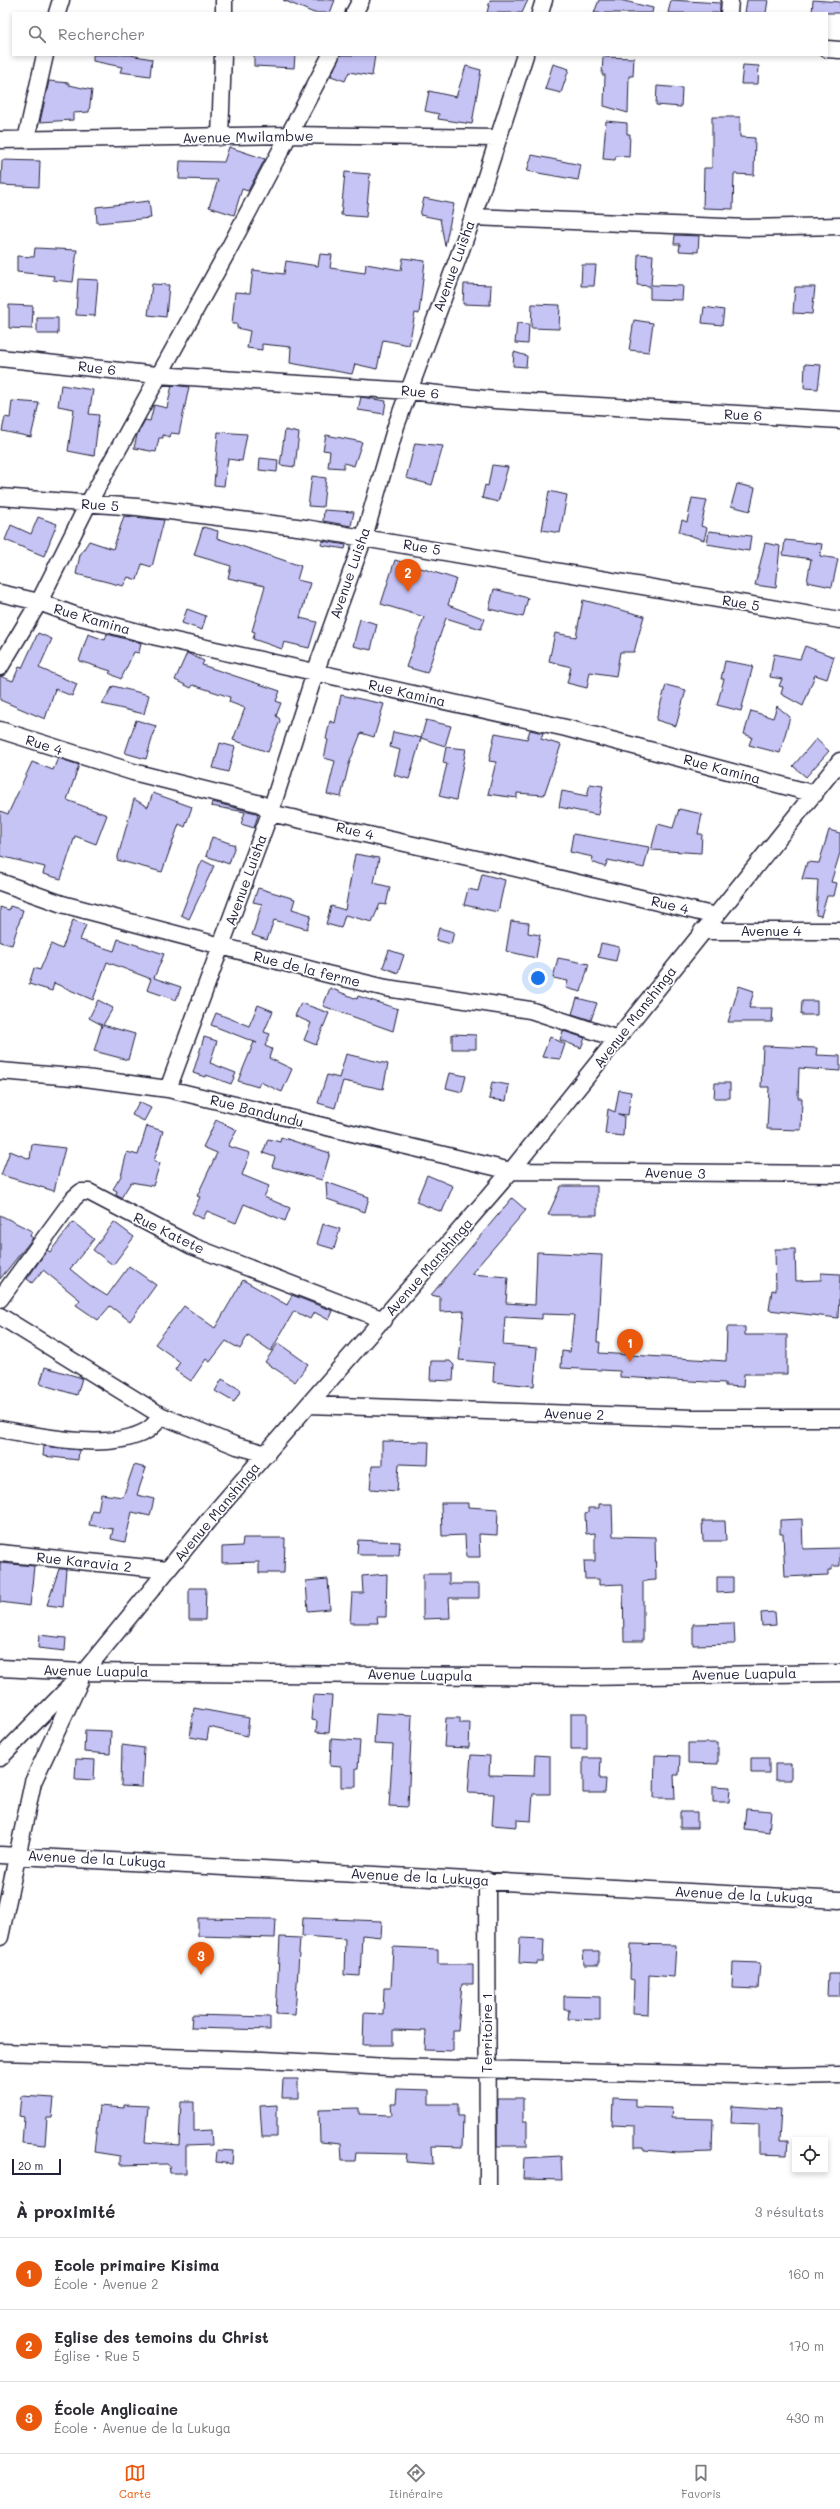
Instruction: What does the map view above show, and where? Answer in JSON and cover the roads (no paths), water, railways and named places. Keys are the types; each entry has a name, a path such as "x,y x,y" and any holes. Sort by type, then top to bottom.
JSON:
{"street":[{"path":"57,12 61,0"},
{"path":"224,0 224,12"},
{"path":"355,12 361,0"},
{"path":"540,12 544,0"},
{"path":"729,12 730,0"},
{"path":"828,49 840,50"},
{"path":"26,140 45,56"},
{"path":"220,137 223,56"},
{"path":"0,667 39,602 88,504 225,256 287,135 330,56"},
{"name":"Avenue Luisha","path":"168,1088 222,947 270,812 315,673 364,537 396,426 473,217 497,138 525,56"},
{"name":"Avenue Mwilambwe","path":"0,140 287,135 497,138"},
{"path":"473,217 748,228 840,226"},
{"name":"Rue 6","path":"0,358 158,375 410,391 495,400 840,420"},
{"name":"Rue 5","path":"0,497 144,508 364,537 840,620"},
{"name":"Rue Kamina","path":"0,592 39,602 84,618 315,673 566,728 815,794"},
{"name":"Rue 4","path":"0,730 133,772 261,804 270,812 490,862 716,916"},
{"name":"Avenue Manshinga","path":"0,1758 84,1672 168,1570 511,1171 618,1039 702,931 716,916 815,794 840,760"},
{"name":"Rue de la ferme","path":"0,882 62,904 222,947 386,988 530,1010 618,1039"},
{"name":"Avenue 4","path":"702,931 840,931"},
{"name":"Rue Bandundu","path":"0,1071 85,1078 168,1088 511,1171"},
{"name":"Avenue 3","path":"511,1171 840,1174"},
{"name":"Rue Katete","path":"0,1298 74,1198 81,1192 89,1192 192,1246 384,1320"},
{"path":"0,1316 162,1416 237,1446 267,1454"},
{"name":"Avenue 2","path":"309,1405 693,1418 840,1418"},
{"path":"0,1428 83,1440 120,1439 146,1431 162,1416"},
{"name":"Rue Karavia 2","path":"0,1553 168,1570"},
{"name":"Avenue Luapula","path":"0,1668 84,1672 586,1677 840,1673"},
{"path":"0,1937 33,1782 84,1672"},
{"name":"Avenue de la Lukuga","path":"0,1855 840,1900"},
{"name":"Territoire 1","path":"487,1880 486,2069 488,2185"},
{"path":"0,2052 486,2069 774,2076 840,2075"}],"place":[{"name":"Eglise des temoins du Christ","path":"408,592"},
{"name":"Ecole primaire Kisima","path":"630,1362"},
{"name":"École Anglicaine","path":"201,1975"}]}
